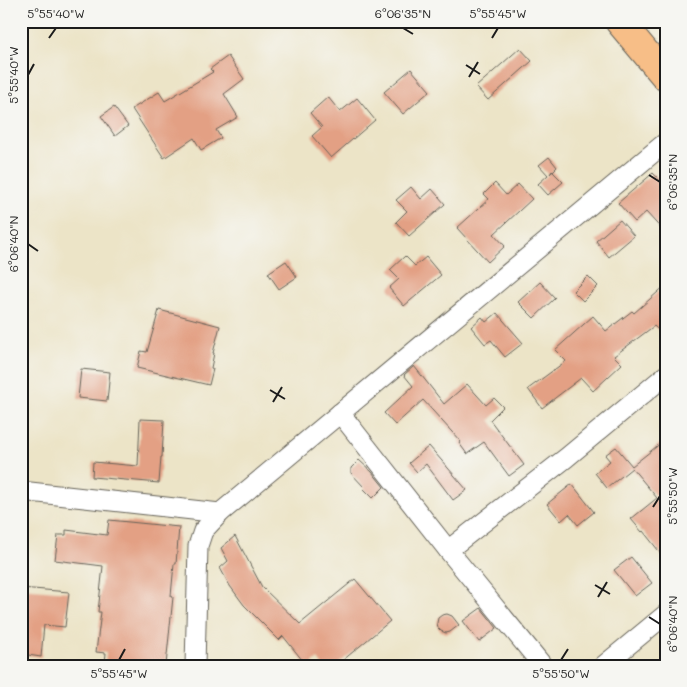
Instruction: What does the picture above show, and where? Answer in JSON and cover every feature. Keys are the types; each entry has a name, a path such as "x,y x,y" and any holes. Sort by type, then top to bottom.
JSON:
{"main road":[{"path":"619,21 666,77"}],"street":[{"path":"195,666 198,546 203,531 220,513 666,142"},
{"path":"448,550 566,458 666,375"},
{"path":"340,413 448,550 543,666"},
{"path":"21,491 220,513"},
{"path":"603,666 666,614"}],"building":[{"path":"520,48 532,61 488,100 476,87"},
{"path":"228,56 244,79 224,94 238,117 216,130 221,138 201,150 194,138 164,158 132,109 159,92 165,101 213,72 210,69"},
{"path":"411,69 430,91 403,114 384,92"},
{"path":"328,97 340,112 357,98 375,120 331,158 312,136 322,127 310,113"},
{"path":"114,107 128,126 115,136 101,116"},
{"path":"549,157 557,167 552,172 563,182 548,195 538,184 548,175 539,165"},
{"path":"653,173 666,187 666,234 646,212 635,222 618,203"},
{"path":"495,183 506,195 518,184 532,199 494,234 505,246 488,262 457,228 489,199 484,194"},
{"path":"411,187 421,199 432,189 445,204 409,236 396,222 407,211 396,200"},
{"path":"620,220 634,236 609,257 596,241"},
{"path":"405,256 415,266 426,257 441,275 404,306 389,288 399,279 390,270"},
{"path":"286,261 297,277 279,289 268,273"},
{"path":"588,276 598,286 583,301 573,291"},
{"path":"540,282 555,298 534,318 518,302"},
{"path":"666,285 666,337 654,326 614,356 622,364 593,391 581,378 542,408 528,389 566,361 555,350 593,316 606,331 632,311 634,313"},
{"path":"159,310 220,326 213,353 211,368 213,369 209,385 137,368 141,351 147,352"},
{"path":"497,313 523,343 505,357 491,340 485,344 471,327 482,317 486,322"},
{"path":"414,366 444,404 467,384 486,405 494,398 503,407 490,420 524,465 509,476 484,442 467,454 459,443 461,442 423,400 395,425 384,413 413,386 404,375"},
{"path":"81,369 110,372 107,401 78,398"},
{"path":"140,419 164,420 159,483 92,477 93,462 138,466"},
{"path":"666,439 666,560 631,519 657,498 632,468 607,488 595,473 610,461 605,455 616,447 632,466"},
{"path":"429,446 467,490 453,500 426,464 417,472 409,463"},
{"path":"359,460 384,487 373,498 351,473 351,468"},
{"path":"572,484 594,512 578,525 569,514 561,521 547,504"},
{"path":"109,520 179,527 176,564 174,564 171,596 173,597 166,665 154,663 154,666 133,666 105,663 106,653 96,652 101,612 98,612 103,566 55,560 58,535 66,535 66,530 107,535"},
{"path":"235,536 262,587 300,624 355,579 390,621 336,666 323,666 318,659 310,666 307,666 283,636 279,640 244,605 220,568 228,561 221,548"},
{"path":"631,557 652,583 635,596 614,570"},
{"path":"21,588 69,592 65,627 44,625 41,657 21,654"},
{"path":"481,608 497,628 479,642 463,621"},
{"path":"447,614 452,616 459,625 446,633 438,628 437,623 438,618"}]}
